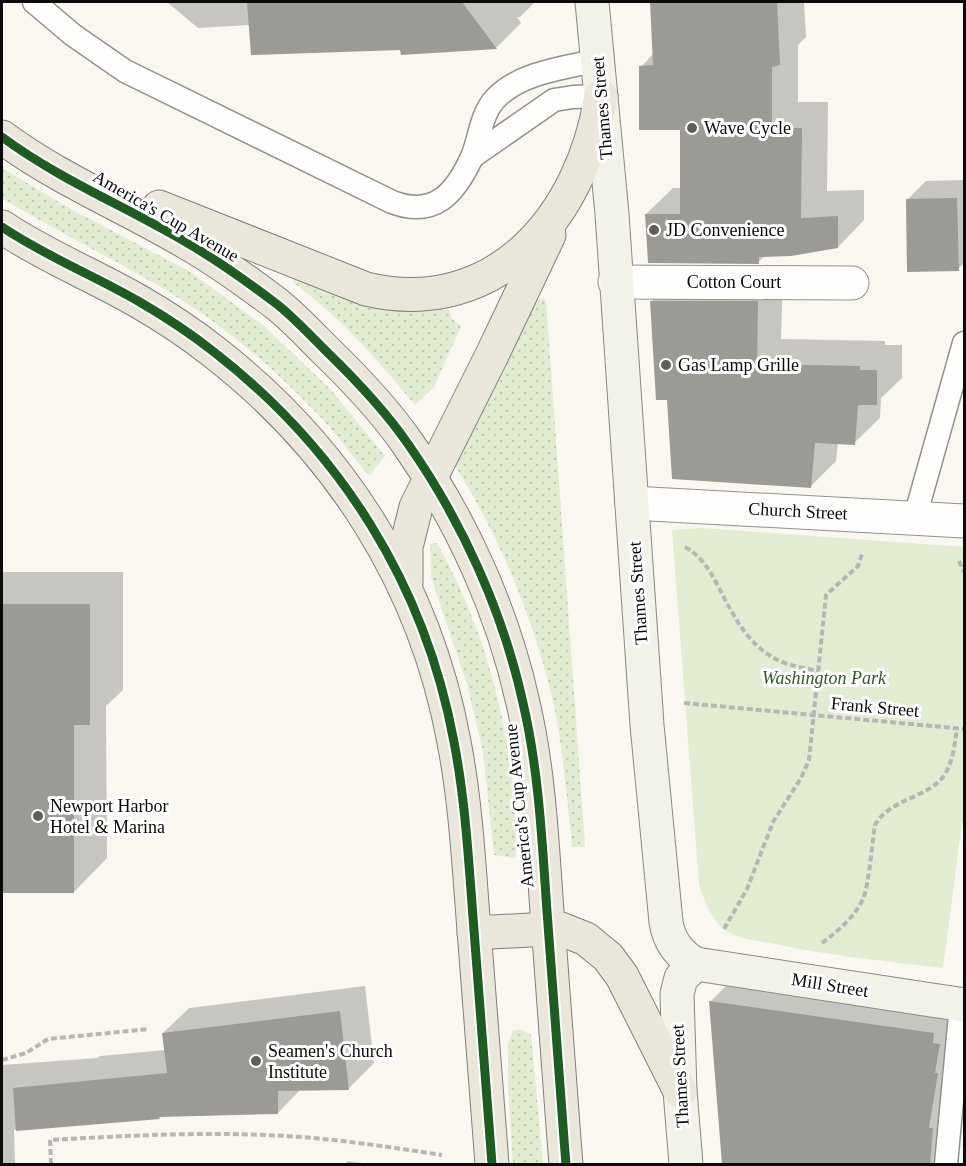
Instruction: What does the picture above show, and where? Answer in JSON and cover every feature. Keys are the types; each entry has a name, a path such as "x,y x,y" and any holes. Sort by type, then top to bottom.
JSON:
{"main road":[{"path":"406,589 406,547 416,507 503,333 590,144 601,96"},
{"path":"9,143 350,284 397,295 447,291 493,273 536,241 562,206"},
{"name":"America's Cup Avenue","path":"9,143 58,174 189,244 221,264 281,308 364,390 407,442 430,477 485,586 516,674 524,706 534,766 566,1164"},
{"path":"2,228 54,258 138,301 216,353 257,388 300,430 366,514 380,537 406,589 440,680 454,741 463,808 492,1164"},
{"path":"474,933 561,929 586,939 608,957 622,976 680,1091"}],"street":[{"name":"Thames Street","path":"592,2 612,214 648,736 667,930 679,952 696,964 681,978 677,994 680,1091 686,1164"},
{"name":"Cotton Court","path":"615,282 852,283"},
{"name":"Church Street","path":"632,503 964,521"},
{"name":"Mill Street","path":"696,964 963,1005"}],"lane":[{"path":"34,2 102,57 148,84 401,206 422,208 441,201 455,185 472,157 490,105 506,90 531,77 598,60"},
{"path":"472,157 554,100 601,96"},
{"path":"915,517 964,344"},
{"path":"946,1164 963,1005"}],"path":[{"path":"722,932 747,890 773,822 801,778 809,760 826,595 858,566 862,554 867,514"},
{"path":"681,544 696,553 707,566 740,628 760,649 789,665 819,671"},
{"path":"819,946 841,928 856,911 864,897 875,825 880,815 938,783 946,773 954,751 957,728"},
{"path":"2,1059 26,1053 48,1039 149,1029"},
{"path":"51,1164 50,1140 171,1133 278,1136 361,1143 442,1155"}],"green space":[{"path":"2,168 69,208 189,271 264,326 331,390 385,456 370,475 326,423 293,389 220,326 158,286 2,198"},
{"path":"297,278 375,308 402,311 448,308 452,319 461,326 434,387 415,405 358,340 328,310 294,283 293,279"},
{"path":"546,300 585,847 572,847 556,715 544,666 524,605 499,546 452,461 536,301"},
{"name":"Washington Park","path":"702,528 964,547 964,823 962,823 943,968 838,955 746,939 724,929 710,912 699,884 672,530"},
{"path":"437,543 472,616 497,695 512,776 516,856 513,858 494,855 483,751 467,684 431,577 430,544"},
{"path":"520,1029 531,1035 543,1164 513,1164 508,1043 513,1031"}],"building":[{"path":"247,2 462,2 497,49 401,55 400,50 251,55"},
{"path":"650,2 777,2 780,65 772,67 772,128 802,128 801,218 838,216 838,248 791,256 759,257 759,264 648,263 645,214 680,214 680,130 639,130 639,66 653,65"},
{"path":"957,198 959,271 907,272 906,199"},
{"path":"650,301 758,301 757,364 860,366 860,370 877,370 877,405 858,405 855,445 815,443 811,488 672,479 667,400 656,400"},
{"name":"Newport Harbor Hotel & Marina","path":"2,604 90,604 90,725 74,725 74,893 2,893"},
{"path":"709,1001 934,1033 933,1043 940,1044 929,1128 933,1128 930,1164 722,1164"},
{"name":"Seamen's Church Institute","path":"340,1011 349,1090 278,1091 278,1114 159,1117 160,1119 16,1131 13,1088 167,1073 162,1033"}],"cycle path":[{"path":"2,137 47,167 201,251 278,305 379,406 408,444 446,504 492,601 515,669 528,729 541,833 566,1164"},
{"path":"2,227 167,319 196,338 259,390 301,432 338,477 370,524 399,575 422,628 441,684 458,765 469,860 492,1164"}],"place":[{"name":"Wave Cycle","path":"692,128"},
{"name":"JD Convenience","path":"654,230"},
{"name":"Gas Lamp Grille","path":"666,365"},
{"name":"Newport Harbor Hotel & Marina","path":"38,816"},
{"name":"Seamen's Church Institute","path":"256,1061"}]}
